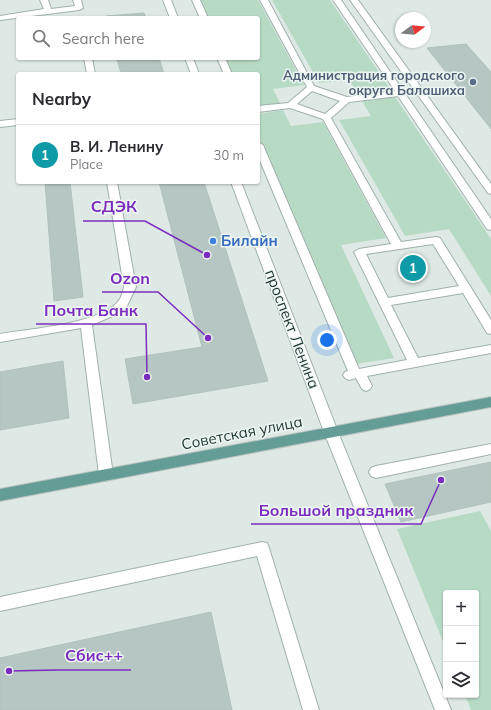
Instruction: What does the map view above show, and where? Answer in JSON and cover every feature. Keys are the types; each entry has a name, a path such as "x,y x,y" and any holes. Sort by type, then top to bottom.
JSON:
{"main road":[{"name":"Советская улица","path":"0,495 491,402"}],"street":[{"path":"44,0 48,11"},
{"path":"167,0 173,16"},
{"path":"196,0 203,16"},
{"path":"264,0 312,88 346,100 399,93"},
{"path":"337,0 491,227"},
{"path":"354,0 491,190"},
{"path":"0,18 48,11 78,4 81,16"},
{"path":"88,60 91,72"},
{"path":"190,60 194,72"},
{"path":"222,60 227,72"},
{"path":"291,105 312,88"},
{"path":"326,117 346,100"},
{"path":"260,109 291,105 326,117 398,246"},
{"path":"0,124 16,122"},
{"path":"260,150 354,374 366,386"},
{"path":"0,338 86,324 114,312 124,302 130,287 112,184"},
{"name":"проспект Ленина","path":"237,184 332,432 444,710"},
{"path":"415,363 359,252 436,240 491,330"},
{"path":"384,302 466,289"},
{"path":"86,324 106,475"},
{"path":"354,374 491,350"},
{"path":"376,472 491,449"},
{"path":"0,604 262,548 311,710"}],"green space":[{"path":"199,0 258,0 304,85 273,89 280,103 260,106 260,72 230,72 225,60 260,60 260,16 206,16"},
{"path":"272,0 330,0 391,90 358,94 349,80 319,83"},
{"path":"395,97 491,239 491,296 449,229 405,236 339,120 371,116 362,101"},
{"path":"283,110 291,126 323,122 386,238 341,245 394,358 356,364 260,141 260,114"},
{"path":"480,511 491,531 491,710 471,710 466,698 479,698 479,590 443,590 443,642 397,529"}],"building":[{"path":"144,13 145,16 106,16"},
{"name":"Администрация городского округа Балашиха","path":"466,44 491,72 491,129 427,48"},
{"path":"118,60 160,60 163,72 120,72"},
{"path":"45,184 70,184 83,297 54,301"},
{"path":"160,184 205,184 268,381 133,404 125,359 202,347"},
{"path":"63,361 69,418 0,430 0,372"},
{"path":"491,462 491,502 401,522 385,484"},
{"path":"211,612 232,710 0,710 0,658"}],"place":[{"name":"Администрация городского округа Балашиха","path":"473,82"},
{"name":"Билайн","path":"213,241"},
{"name":"СДЭК","path":"207,255"},
{"name":"В. И. Ленину","path":"413,268"},
{"name":"Ozon","path":"208,338"},
{"name":"Почта Банк","path":"147,377"},
{"name":"Большой праздник","path":"441,480"},
{"name":"Сбис++","path":"9,671"}]}
